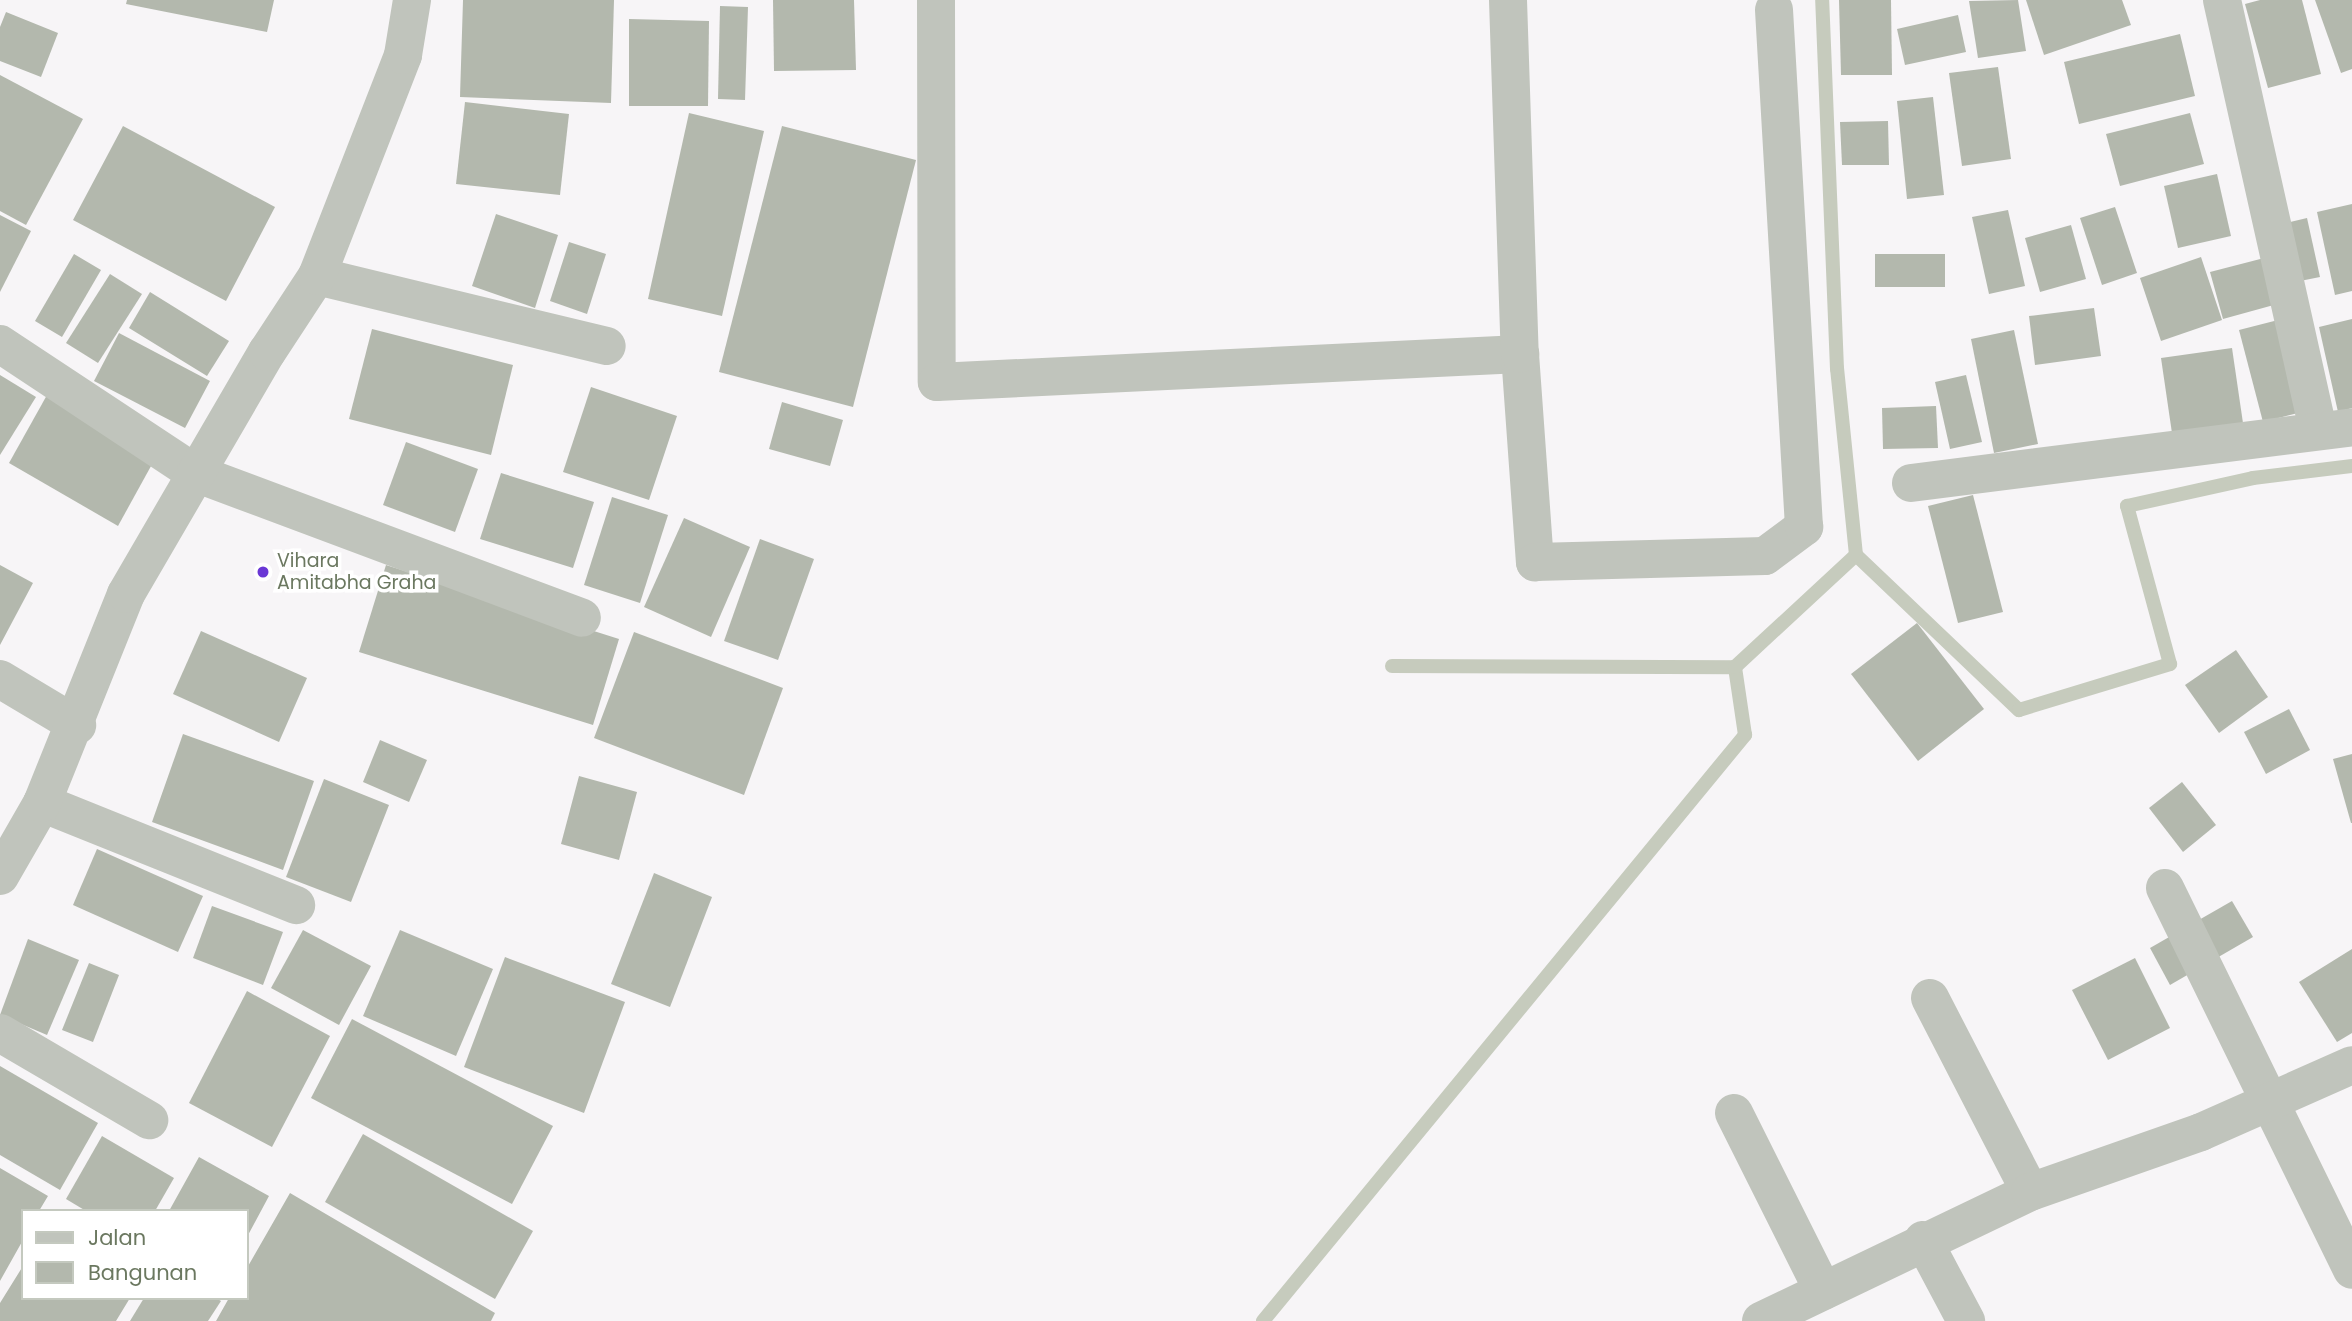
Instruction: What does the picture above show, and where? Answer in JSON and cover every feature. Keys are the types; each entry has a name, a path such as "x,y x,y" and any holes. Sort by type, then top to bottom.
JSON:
{"street":[{"path":"0,876 42,803 78,725 126,594 195,473 317,276 403,55 412,0"},
{"path":"936,0 937,382 1520,354"},
{"path":"1508,0 1520,354 1535,562 1765,556 1804,527 1774,10"},
{"path":"1911,483 2169,454 2335,429 2222,0"},
{"path":"317,276 607,346"},
{"path":"0,344 195,473 582,618"},
{"path":"0,679 78,725"},
{"path":"42,803 296,905"},
{"path":"2165,888 2352,1270"},
{"path":"1930,999 2030,1192"},
{"path":"0,1033 149,1120"},
{"path":"1762,1321 1923,1240 2030,1192 2201,1132 2352,1065"},
{"path":"1734,1113 1823,1290"},
{"path":"1923,1240 1966,1321"}],"building":[{"path":"127,0 274,0 267,32 126,4"},
{"path":"463,0 614,0 611,103 460,97"},
{"path":"773,0 854,0 856,70 774,71"},
{"path":"1839,0 1891,0 1892,75 1841,75"},
{"path":"2018,0 2026,51 1978,58 1969,1"},
{"path":"2026,0 2122,0 2131,25 2044,55"},
{"path":"2260,0 2302,0 2321,74 2268,88 2245,4"},
{"path":"2315,0 2352,0 2352,69 2341,73"},
{"path":"720,6 748,7 745,100 718,99"},
{"path":"6,12 58,33 41,77 0,61 0,27"},
{"path":"1958,15 1966,52 1905,65 1897,29"},
{"path":"629,19 709,21 708,106 629,106"},
{"path":"2180,34 2195,96 2079,124 2064,62"},
{"path":"1998,67 2011,159 1962,166 1949,73"},
{"path":"0,75 83,119 26,225 0,211"},
{"path":"1933,97 1944,195 1907,199 1897,101"},
{"path":"465,102 569,114 560,195 456,184"},
{"path":"689,113 764,131 722,316 648,299"},
{"path":"2190,113 2204,164 2120,186 2106,134"},
{"path":"1888,121 1889,165 1842,165 1840,122"},
{"path":"123,126 275,207 226,301 73,220"},
{"path":"782,126 916,160 853,407 719,372"},
{"path":"2217,174 2231,236 2178,248 2164,186"},
{"path":"2352,204 2352,291 2335,295 2317,212"},
{"path":"2115,207 2137,273 2102,285 2080,218"},
{"path":"2008,210 2025,286 1989,294 1972,217"},
{"path":"496,214 558,235 535,308 472,286"},
{"path":"0,215 31,231 0,292"},
{"path":"2307,218 2320,277 2290,283 2277,225"},
{"path":"2071,225 2086,279 2040,292 2025,238"},
{"path":"569,242 606,254 587,314 550,301"},
{"path":"74,254 101,270 62,337 35,321"},
{"path":"1875,254 1945,254 1945,287 1875,287"},
{"path":"2201,257 2222,320 2161,341 2140,278"},
{"path":"2268,257 2281,303 2223,319 2210,272"},
{"path":"110,274 142,294 98,363 66,343"},
{"path":"150,292 229,341 207,376 129,328"},
{"path":"2094,308 2101,356 2035,365 2029,316"},
{"path":"2282,319 2306,411 2263,422 2239,330"},
{"path":"2352,319 2352,408 2338,412 2319,327"},
{"path":"372,329 513,365 491,455 349,419"},
{"path":"2014,330 2038,444 1994,453 1971,339"},
{"path":"119,333 210,381 185,428 94,381"},
{"path":"2232,348 2244,430 2173,440 2161,358"},
{"path":"0,375 36,397 0,455"},
{"path":"1966,375 1982,442 1950,449 1935,382"},
{"path":"591,387 677,416 649,500 563,472"},
{"path":"47,395 156,457 118,526 9,463"},
{"path":"782,402 843,420 830,466 769,449"},
{"path":"1936,406 1938,448 1883,449 1882,408"},
{"path":"406,442 478,469 455,532 383,505"},
{"path":"501,473 594,502 573,568 480,539"},
{"path":"1973,495 2003,612 1958,623 1928,506"},
{"path":"612,497 668,515 640,603 584,585"},
{"path":"684,518 750,547 711,637 644,607"},
{"path":"760,539 814,559 778,660 724,641"},
{"path":"0,565 33,583 0,645"},
{"path":"386,565 619,639 593,725 359,652"},
{"path":"1917,623 1984,709 1918,761 1851,674"},
{"path":"201,631 307,678 279,742 173,694"},
{"path":"634,632 783,688 744,795 594,738"},
{"path":"2236,650 2268,697 2219,733 2185,685"},
{"path":"2289,709 2310,750 2266,774 2244,732"},
{"path":"183,734 314,781 283,870 152,822"},
{"path":"380,740 427,760 409,802 363,782"},
{"path":"2352,754 2352,823 2351,823 2333,759"},
{"path":"579,776 637,792 619,860 561,844"},
{"path":"324,779 389,805 351,902 286,877"},
{"path":"2182,782 2216,825 2183,852 2149,808"},
{"path":"97,849 203,896 178,952 73,905"},
{"path":"654,873 712,897 670,1007 611,984"},
{"path":"2232,901 2253,937 2170,985 2150,948"},
{"path":"212,906 283,932 263,985 193,958"},
{"path":"303,930 371,966 339,1025 271,988"},
{"path":"400,930 493,969 456,1056 363,1016"},
{"path":"28,939 79,960 47,1035 0,1015"},
{"path":"2352,949 2352,1033 2337,1042 2299,982"},
{"path":"505,957 625,1002 584,1113 464,1067"},
{"path":"2135,958 2170,1028 2108,1060 2072,990"},
{"path":"89,963 119,975 93,1042 62,1030"},
{"path":"247,991 330,1036 272,1147 189,1103"},
{"path":"352,1019 553,1126 512,1204 311,1098"},
{"path":"0,1066 98,1123 60,1190 0,1155"},
{"path":"363,1134 533,1231 495,1299 325,1202"},
{"path":"102,1136 174,1178 156,1209 83,1209 66,1199"},
{"path":"199,1157 269,1196 248,1235 248,1209 170,1209"},
{"path":"0,1168 48,1196 40,1209 21,1209 21,1244 0,1281"},
{"path":"290,1193 495,1313 491,1321 216,1321 228,1300 248,1300 248,1266"},
{"path":"21,1269 21,1300 129,1300 116,1321 0,1321 0,1303"},
{"path":"143,1300 221,1301 208,1321 130,1321"}],"waterway":[{"path":"1263,1321 1745,735 1735,667 1856,555 1837,369 1822,0"},
{"path":"1856,555 2019,710 2170,664 2127,506 2253,478 2352,466"},
{"path":"1392,666 1735,667"}],"place":[{"name":"Vihara Amitabha Graha","path":"263,572"}]}
